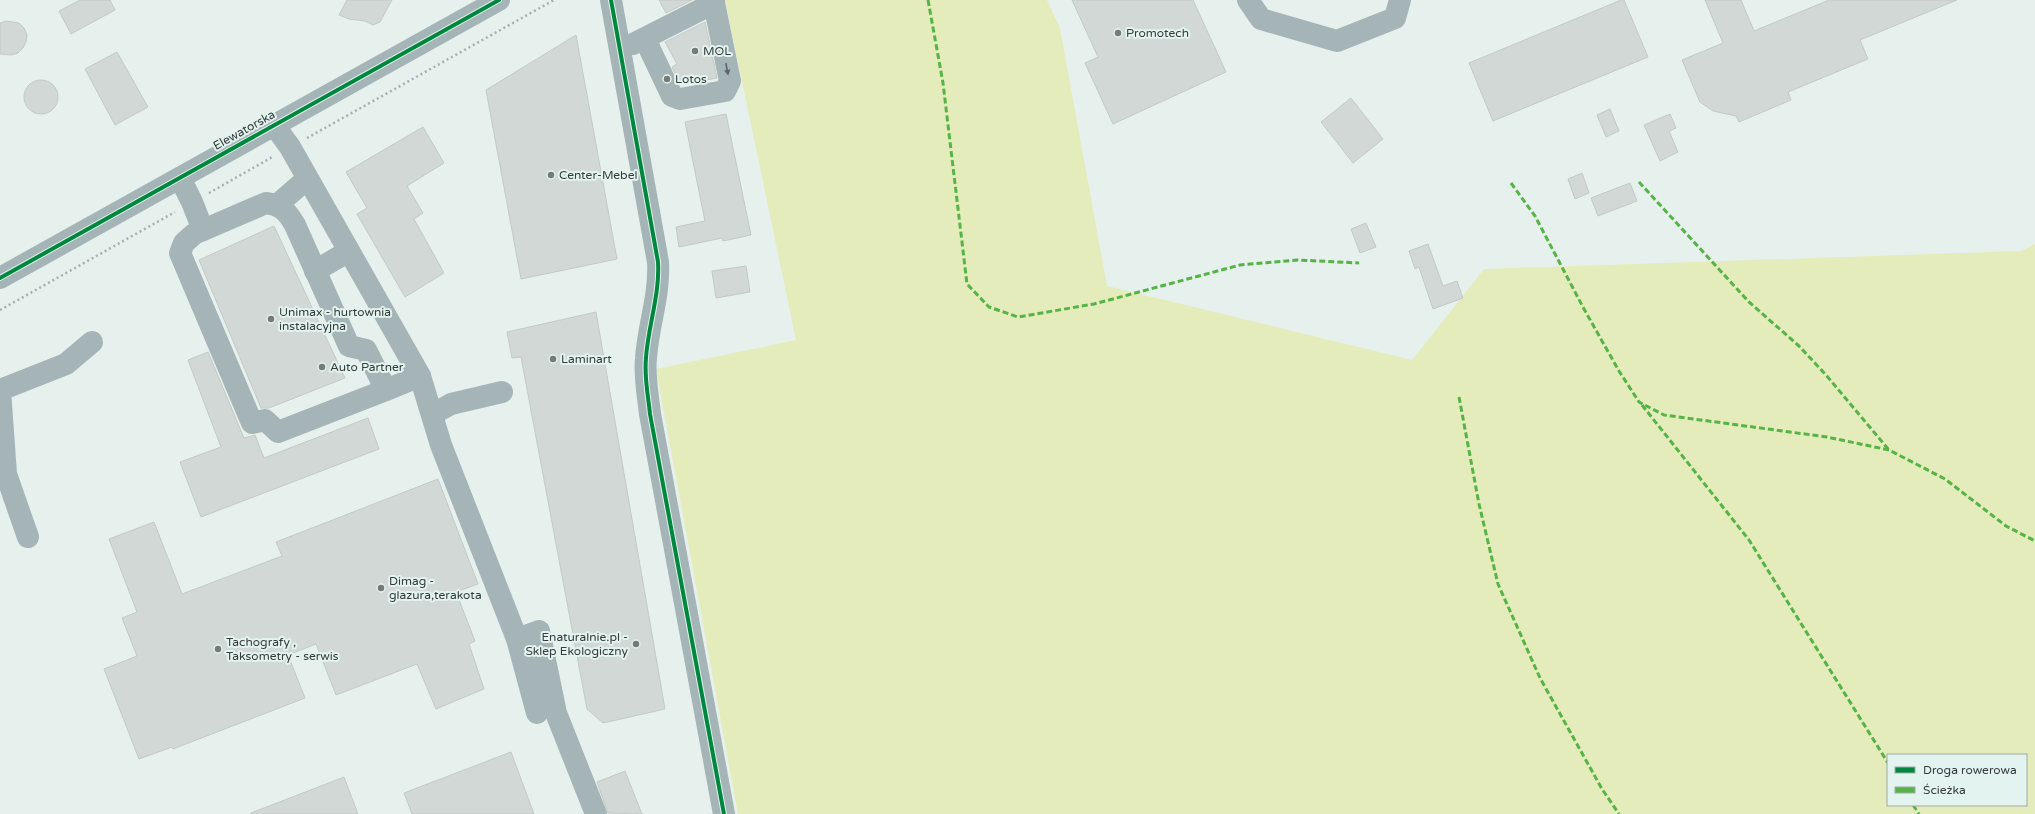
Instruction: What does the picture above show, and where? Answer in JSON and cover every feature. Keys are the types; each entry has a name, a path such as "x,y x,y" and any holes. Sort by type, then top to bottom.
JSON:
{"street":[{"name":"Elewatorska","path":"0,278 499,0"},
{"path":"611,0 658,262 658,286 646,357 648,401 724,814"},
{"path":"1248,0 1260,20 1337,41 1395,18 1400,0"},
{"path":"620,48 645,38 714,2 730,81 725,91 680,99 672,96 645,38"},
{"path":"274,125 349,251 420,376 433,414 441,445 517,639 537,713"},
{"path":"180,178 192,202 203,230"},
{"path":"278,204 307,179"},
{"path":"386,390 366,350 349,346 288,213 278,204 266,203 194,234 184,243 180,253 252,423 265,420 278,432 386,390 420,376"},
{"path":"315,272 349,251"},
{"path":"28,537 6,474 0,390 66,364 92,342"},
{"path":"433,414 451,404 502,392"},
{"path":"517,639 539,631 556,713 596,814"}],"green space":[{"path":"725,0 1047,0 1060,28 1107,286 1412,360 1484,269 2021,251 2035,244 2035,814 738,814 656,369 796,340"}],"building":[{"path":"80,0 110,0 115,10 71,34 59,11"},
{"path":"347,0 392,0 380,22 373,25 365,21 349,19 339,15"},
{"path":"659,0 692,0 666,13"},
{"path":"1072,0 1193,0 1226,72 1113,124 1085,63 1098,57"},
{"path":"1624,0 1648,57 1493,121 1469,63"},
{"path":"1705,0 1741,0 1754,31 1829,0 1957,0 1860,40 1868,59 1788,92 1791,100 1739,122 1736,116 1713,111 1700,102 1682,60 1723,43"},
{"path":"6,21 19,23 24,28 27,35 23,48 18,53 11,55 0,54 0,23"},
{"name":"MOL","path":"705,22 717,78 689,83 685,77 679,81 672,67 677,64 665,42"},
{"name":"Center-Mebel","path":"576,35 617,259 521,279 486,90"},
{"path":"117,52 148,107 115,125 85,69"},
{"path":"44,80 53,85 57,90 57,104 53,109 48,113 38,114 34,113 25,104 24,94 25,90 34,81"},
{"path":"1351,98 1383,139 1353,163 1321,122"},
{"path":"1610,109 1619,131 1606,137 1597,115"},
{"path":"726,114 751,235 723,241 722,238 679,247 676,227 705,221 685,122"},
{"path":"1670,114 1676,128 1669,131 1678,152 1660,161 1644,125"},
{"path":"423,127 444,163 407,186 423,213 414,219 444,273 405,297 357,214 367,208 346,172"},
{"path":"1582,173 1589,193 1575,199 1568,179"},
{"path":"1630,183 1637,201 1598,216 1591,198"},
{"path":"1366,223 1376,247 1360,253 1351,229"},
{"name":"Unimax - hurtownia instalacyjna","path":"274,226 345,378 269,408 261,408 199,260"},
{"path":"1428,244 1443,286 1457,281 1463,298 1433,309 1419,267 1415,269 1409,251"},
{"path":"746,266 750,292 716,298 712,271"},
{"path":"596,312 665,709 603,723 587,709 521,357 512,358 507,332"},
{"path":"208,352 244,438 255,435 264,458 368,418 379,449 201,517 180,462 221,447 188,360"},
{"path":"438,479 478,584 456,592 475,641 469,644 484,689 436,709 417,664 336,695 316,644 288,655 305,698 173,749 172,747 139,759 104,669 137,656 122,618 137,612 109,539 154,522 182,594 282,556 276,542"},
{"path":"511,752 534,814 412,814 404,793"},
{"path":"625,771 642,814 608,813 597,782"},
{"path":"344,777 358,814 251,814 251,813"}],"marked path":[{"path":"928,0 943,83 967,284 989,307 1018,317 1094,304 1240,265 1298,260 1359,263"},
{"path":"1639,182 1749,302 1799,346 1826,375 1889,450"},
{"path":"1511,183 1535,216 1584,309 1619,371 1639,402 1664,415 1827,437 1889,450 1945,479 2006,526 2035,541"},
{"path":"1459,397 1479,504 1498,584 1540,678 1602,789 1619,814"},
{"path":"1642,405 1749,540 1887,761"},
{"path":"1914,806 1919,814"}],"cycle path":[{"path":"0,278 499,0"},
{"path":"611,0 658,262 656,298 647,346 646,379 650,414 724,814"}],"place":[{"name":"Promotech","path":"1118,33"},
{"name":"MOL","path":"695,51"},
{"name":"Lotos","path":"667,79"},
{"name":"Center-Mebel","path":"551,175"},
{"name":"Unimax - hurtownia instalacyjna","path":"271,319"},
{"name":"Laminart","path":"553,359"},
{"name":"Auto Partner","path":"322,367"},
{"name":"Dimag - glazura,terakota","path":"381,588"},
{"name":"Enaturalnie.pl - Sklep Ekologiczny","path":"636,644"},
{"name":"Tachografy , Taksometry - serwis","path":"218,649"}]}
